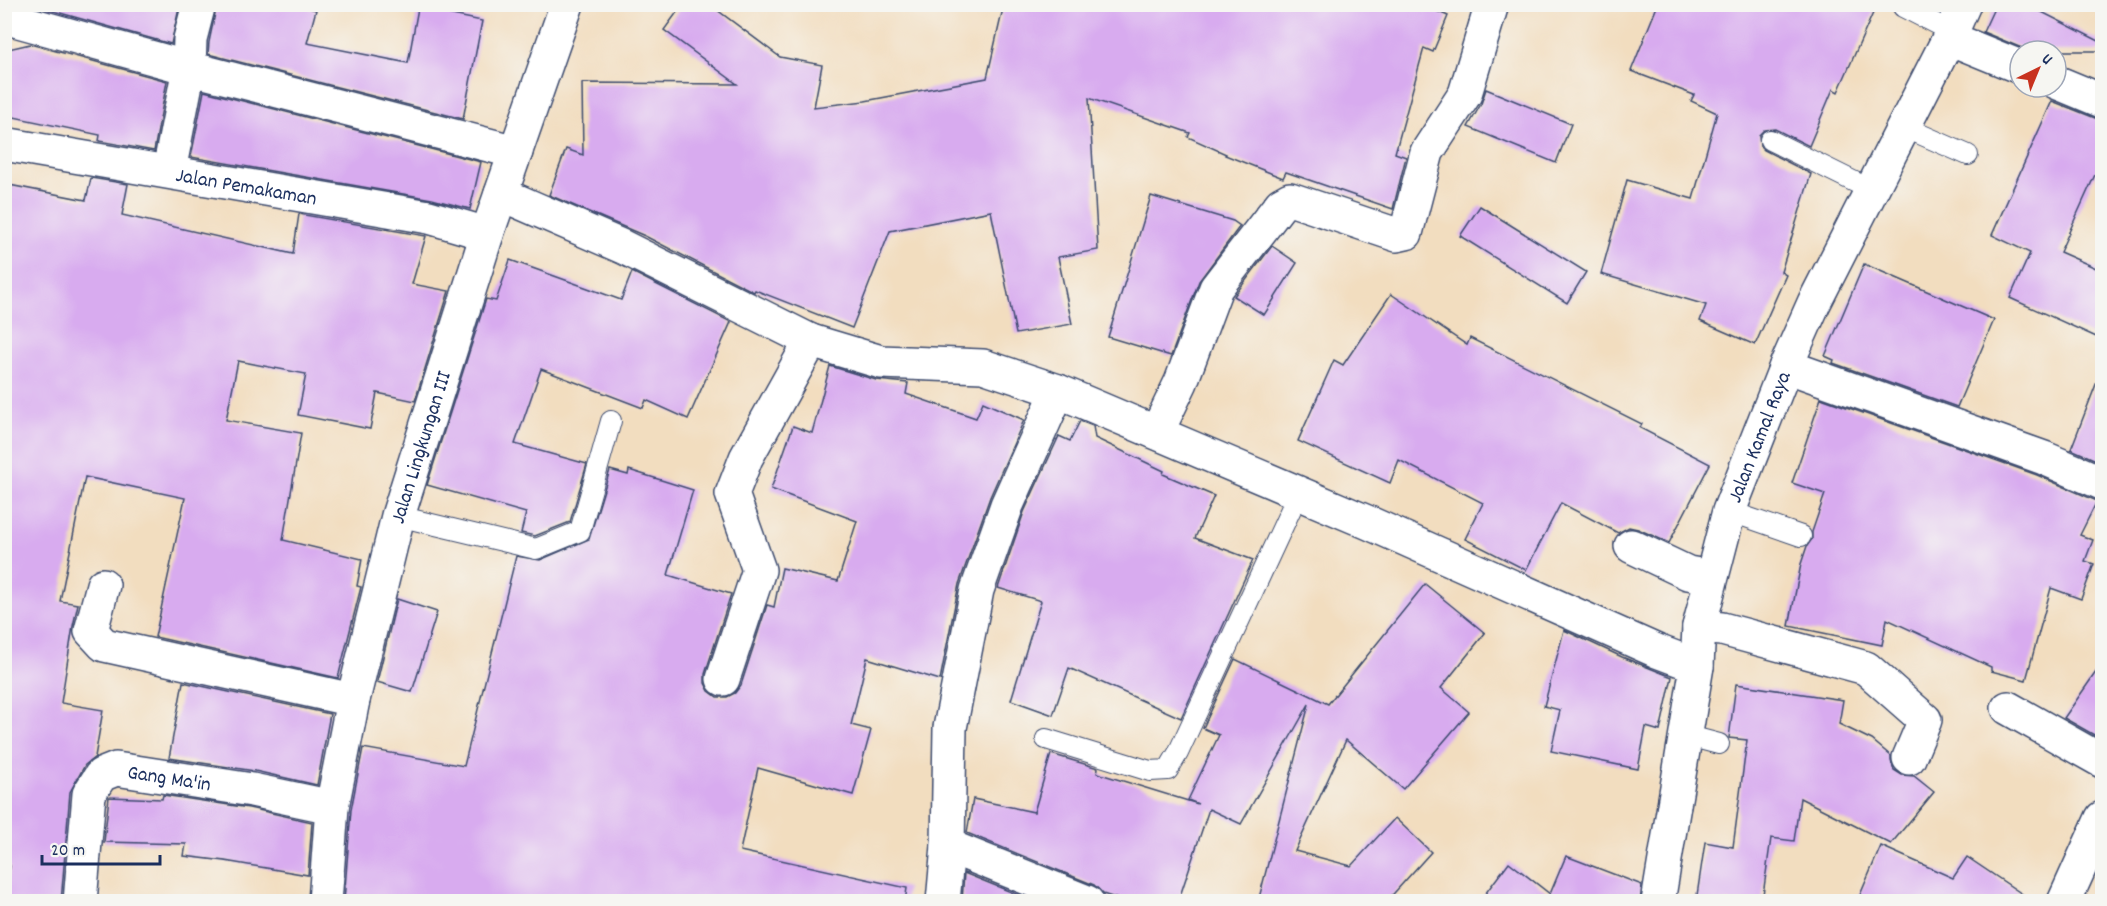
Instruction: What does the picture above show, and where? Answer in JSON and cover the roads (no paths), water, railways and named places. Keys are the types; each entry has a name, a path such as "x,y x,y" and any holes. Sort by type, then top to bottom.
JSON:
{"street":[{"path":"169,171 189,68 190,39 199,4"},
{"name":"Jalan Lingkungan III","path":"325,902 332,807 353,700 398,516 487,234 567,4"},
{"path":"1157,432 1181,382 1216,288 1281,204 1290,199 1396,235 1406,232 1427,152 1465,94 1492,4"},
{"path":"4,17 189,68 516,152"},
{"path":"1953,19 2008,59"},
{"name":"Jalan Kamal Raya","path":"1658,902 1697,666 1699,627 1729,511 1786,366 1814,303 1904,128 1953,19"},
{"path":"2068,87 2103,101"},
{"name":"Jalan Pemakaman","path":"4,144 429,217 487,234"},
{"path":"501,194 623,247 811,341 881,362 983,366 1058,391 1367,522 1657,651 1697,666"},
{"path":"723,679 759,570 732,494 746,458 811,341"},
{"path":"1786,366 2044,458 2103,483"},
{"path":"944,902 948,846 950,728 977,590 1007,505 1058,391"},
{"path":"1631,546 1688,573 1711,578"},
{"path":"103,585 91,631 104,645 353,700"},
{"path":"1699,627 1722,629 1866,668 1925,720 1909,758"},
{"path":"2008,708 2103,761"},
{"name":"Gang Ma'in","path":"80,902 89,794 101,776 116,769 252,790 332,807"},
{"path":"2064,902 2103,818"},
{"path":"948,846 1087,902"}],"lane":[{"path":"1903,7 1953,19"},
{"path":"1904,128 1968,155"},
{"path":"1770,140 1871,190"},
{"path":"398,516 536,549 580,531 611,420"},
{"path":"1046,739 1150,771 1168,770 1178,753 1298,494"},
{"path":"1729,511 1801,536"},
{"path":"1685,735 1719,744"}]}
